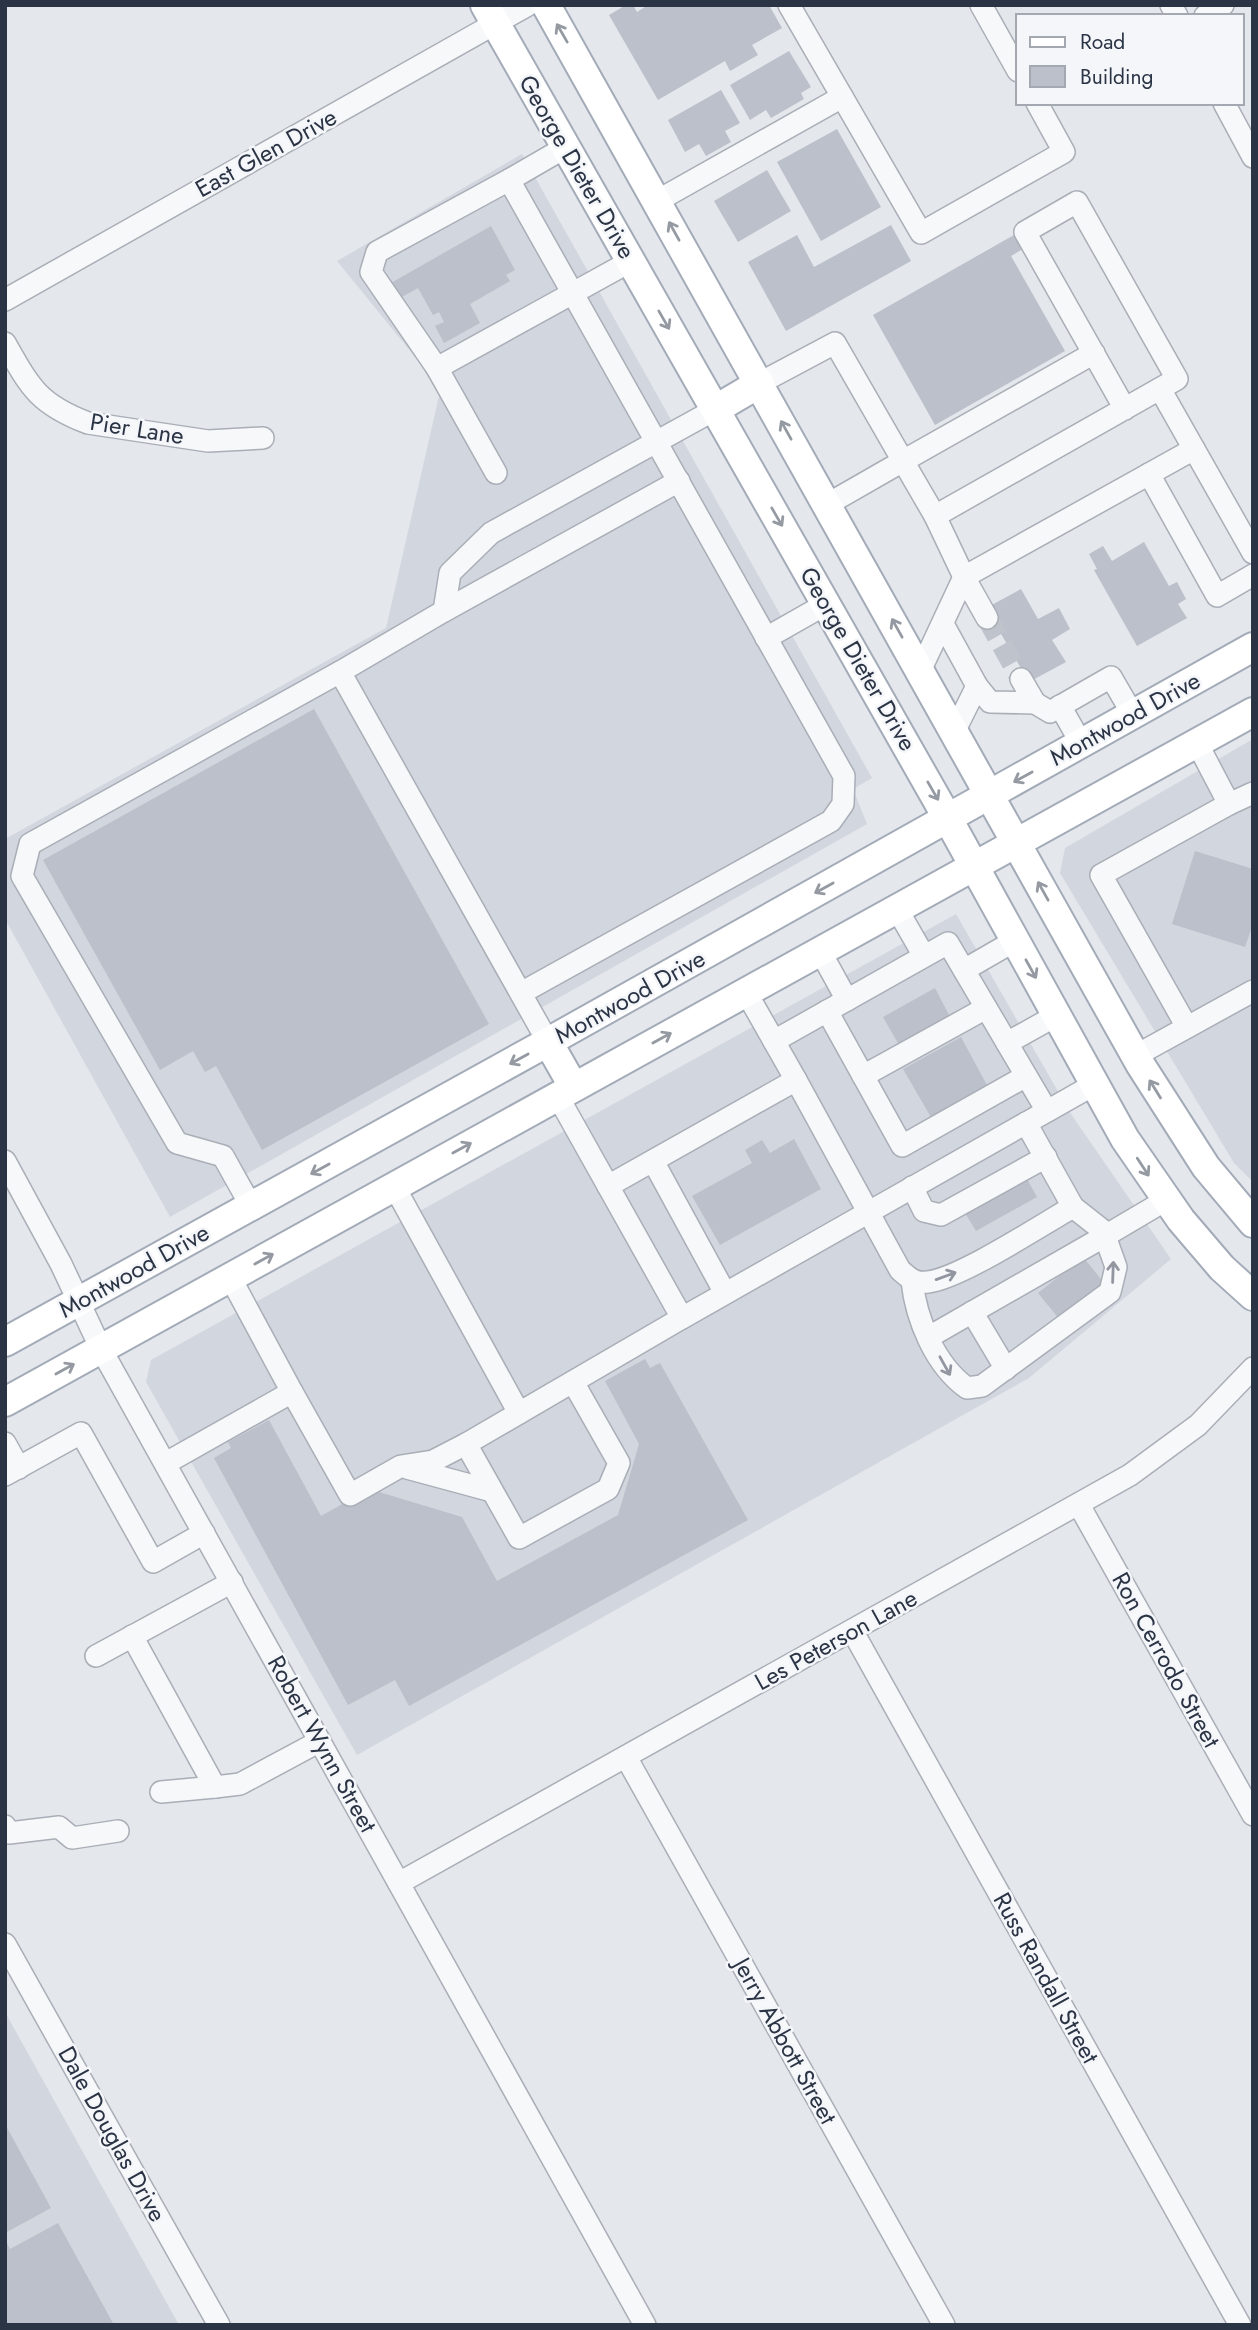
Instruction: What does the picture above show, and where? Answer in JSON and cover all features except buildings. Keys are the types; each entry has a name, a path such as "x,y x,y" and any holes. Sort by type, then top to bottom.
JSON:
{"main road":[{"name":"George Dieter Drive","path":"546,5 1135,1056 1206,1167 1253,1223"},
{"name":"George Dieter Drive","path":"490,14 975,866 1125,1139 1166,1200 1222,1268 1253,1296"},
{"path":"716,409 760,383"},
{"name":"Montwood Drive","path":"5,1342 1253,647"},
{"name":"Montwood Drive","path":"5,1402 1253,712"},
{"path":"548,1042 565,1091"}],"street":[{"name":"East Glen Drive","path":"5,300 490,14 527,5"},
{"path":"789,5 922,233 1064,152 1038,105"},
{"path":"981,5 1016,67"},
{"path":"657,201 842,97"},
{"path":"1225,105 1253,157"},
{"path":"496,473 437,368 371,272 377,252 566,147"},
{"path":"509,180 844,776 843,804 831,821 521,993"},
{"path":"934,516 1125,409 1177,379 1077,202 1025,232 1125,409"},
{"path":"437,368 631,261"},
{"name":"Pier Lane","path":"5,343 35,393 52,406 88,423 208,440 263,438"},
{"path":"760,383 835,343 934,516 987,618"},
{"path":"828,504 1094,353"},
{"path":"1160,389 1253,553"},
{"path":"444,611 450,573 491,533 716,409"},
{"path":"920,671 964,577 1194,449"},
{"path":"1149,474 1217,596 1253,575"},
{"path":"251,1206 223,1156 177,1143 22,876 30,844 679,481"},
{"path":"766,638 826,604"},
{"path":"943,624 977,686 990,702 1035,703"},
{"path":"340,672 548,1042"},
{"path":"1021,679 1035,703 1050,712 1111,677 1133,715"},
{"path":"954,732 977,686"},
{"path":"1060,706 1082,743"},
{"path":"1197,743 1229,804"},
{"path":"1187,1027 1101,875 1253,793"},
{"path":"897,909 924,956"},
{"path":"964,970 1016,940"},
{"path":"774,1041 948,943 1047,1111"},
{"path":"820,951 847,1000"},
{"path":"1135,1056 1253,990"},
{"path":"746,992 900,1269 912,1281 915,1310 951,1377 967,1388 982,1386 1110,1292 1116,1267 1101,1229 1073,1207 1026,1122"},
{"path":"863,1076 986,1008"},
{"path":"827,1011 902,1146 1026,1076"},
{"path":"1007,1044 1057,1015"},
{"path":"608,1186 796,1080"},
{"path":"230,1277 350,1495 401,1466 433,1461 466,1444 725,1293 1095,1084"},
{"path":"565,1091 608,1186 682,1318"},
{"path":"912,1187 924,1210 941,1215 1046,1157"},
{"name":"Robert Wynn Street","path":"5,1161 80,1301 101,1349 645,2325"},
{"path":"653,1161 725,1293"},
{"path":"394,1186 519,1413"},
{"path":"929,1337 1166,1200"},
{"path":"912,1281 928,1282 954,1274 1073,1207"},
{"path":"972,1312 1006,1369"},
{"name":"Les Peterson Lane","path":"399,1883 1079,1505 1172,1446 1198,1425 1253,1368"},
{"path":"466,1444 519,1538 608,1489 619,1462 573,1382"},
{"path":"166,1463 292,1392"},
{"path":"5,1443 12,1472 81,1433 153,1562 204,1533"},
{"path":"401,1466 492,1491"},
{"name":"Ron Cerrodo Street","path":"1079,1505 1253,1815"},
{"path":"96,1656 232,1582"},
{"name":"Russ Randall Street","path":"853,1632 1240,2325"},
{"path":"132,1636 215,1787"},
{"path":"161,1792 240,1784 320,1741"},
{"name":"Jerry Abbott Street","path":"626,1757 944,2325"},
{"path":"5,1826 9,1833 59,1827 72,1838 118,1831"},
{"name":"Dale Douglas Drive","path":"5,1944 219,2325"}],"shaded area":[{"path":"522,154 872,778 853,789 867,824 170,1217 5,919 5,839 386,628 439,396 420,363 337,261"},
{"path":"1253,739 1253,1182 1234,1163 1060,873 1065,848"},
{"path":"956,914 1071,1114 1171,1259 1029,1378 357,1755 146,1382 151,1360"},
{"path":"5,2012 179,2325 5,2325"}],"tunnel":[{"path":"987,618 1021,679"}]}
